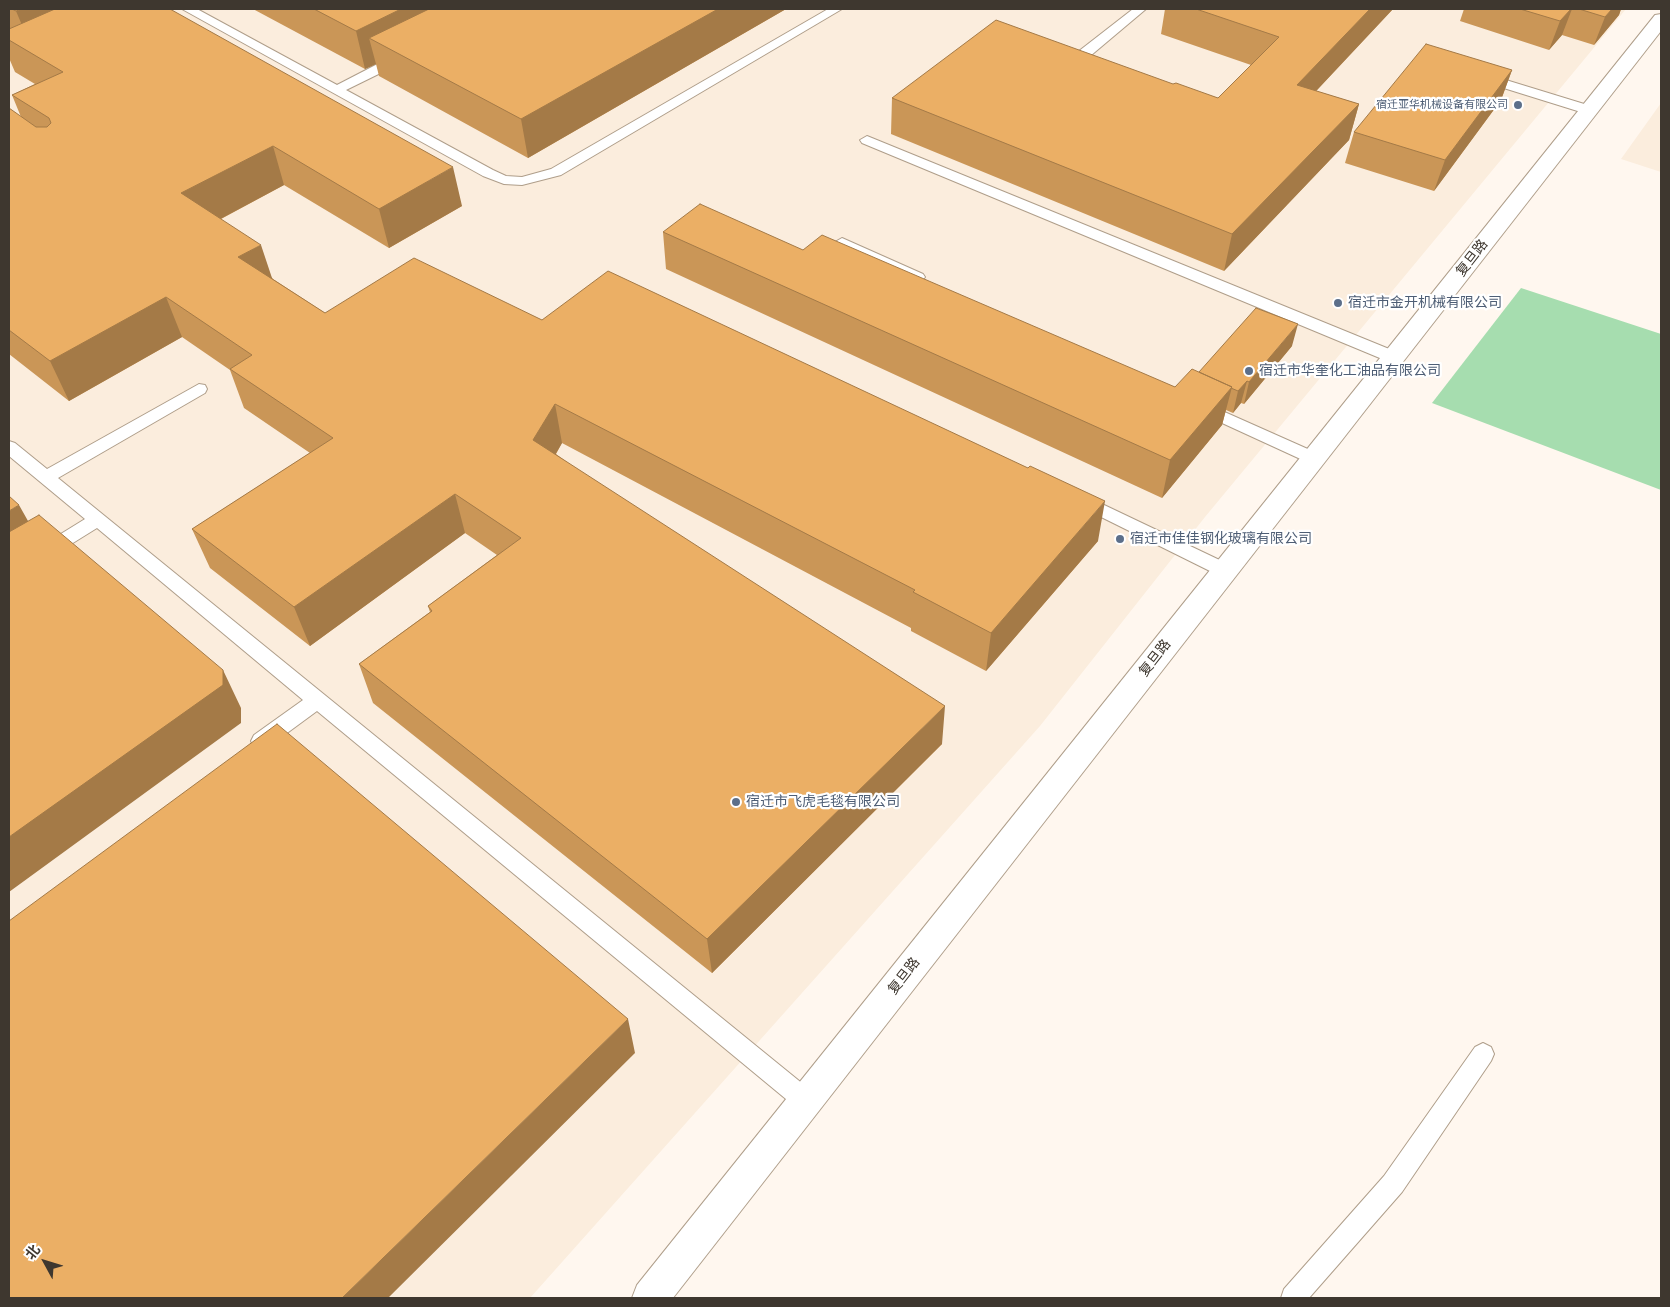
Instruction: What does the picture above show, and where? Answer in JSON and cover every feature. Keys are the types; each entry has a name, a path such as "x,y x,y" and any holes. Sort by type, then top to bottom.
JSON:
{"street":[{"name":"复旦路","path":"650,1298 1661,19"}],"lane":[{"path":"188,9 488,173 504,180 522,181 556,172 836,9"},
{"path":"1084,54 1140,9"},
{"path":"337,90 413,52"},
{"path":"1466,72 1589,110"},
{"path":"866,140 1393,357"},
{"path":"842,242 932,284"},
{"path":"46,478 199,389"},
{"path":"1186,400 1313,458"},
{"path":"9,447 806,1101"},
{"path":"1063,492 1224,570"},
{"path":"9,574 97,520"},
{"path":"246,752 317,700"},
{"path":"1293,1298 1393,1184 1483,1054"}],"shaded area":[{"path":"9,9 1626,9 1205,517 1040,726 530,1298 9,1298"},
{"path":"1661,103 1661,172 1621,159"}],"green space":[{"path":"1521,288 1661,334 1661,490 1432,403"}],"building":[{"path":"55,9 170,9 453,167 379,209 273,146 181,193 261,245 238,257 325,313 414,258 542,320 608,271 1028,468 1030,466 1105,501 991,633 913,592 915,590 555,404 533,440 945,706 707,939 359,664 432,611 428,606 521,538 455,494 294,607 192,529 333,438 230,369 252,355 166,297 50,361 9,330 9,108 36,127 47,127 51,123 49,118 12,95 63,72 9,40 9,29"},
{"path":"314,9 401,9 356,31"},
{"path":"429,9 718,9 521,119 369,38"},
{"path":"1196,9 1370,9 1297,85 1359,104 1232,234 892,98 996,20 1173,84 1176,83 1218,98 1279,37"},
{"path":"1520,9 1571,9 1560,21"},
{"path":"1579,9 1612,9 1605,17"},
{"path":"1426,44 1512,70 1445,160 1354,132"},
{"path":"700,204 803,250 822,235 1175,387 1192,369 1232,387 1170,460 663,232"},
{"path":"1256,308 1298,324 1249,382 1247,381 1238,391 1199,372"},
{"path":"9,496 19,505 9,511"},
{"path":"39,515 223,670 223,685 9,837 9,532"},
{"path":"277,724 628,1019 342,1298 9,1298 9,921"}],"place":[{"name":"宿迁亚华机械设备有限公司","path":"1518,105"},
{"name":"宿迁市金开机械有限公司","path":"1338,303"},
{"name":"宿迁市华奎化工油品有限公司","path":"1249,371"},
{"name":"宿迁市佳佳钢化玻璃有限公司","path":"1120,539"},
{"name":"宿迁市飞虎毛毯有限公司","path":"736,802"}]}
